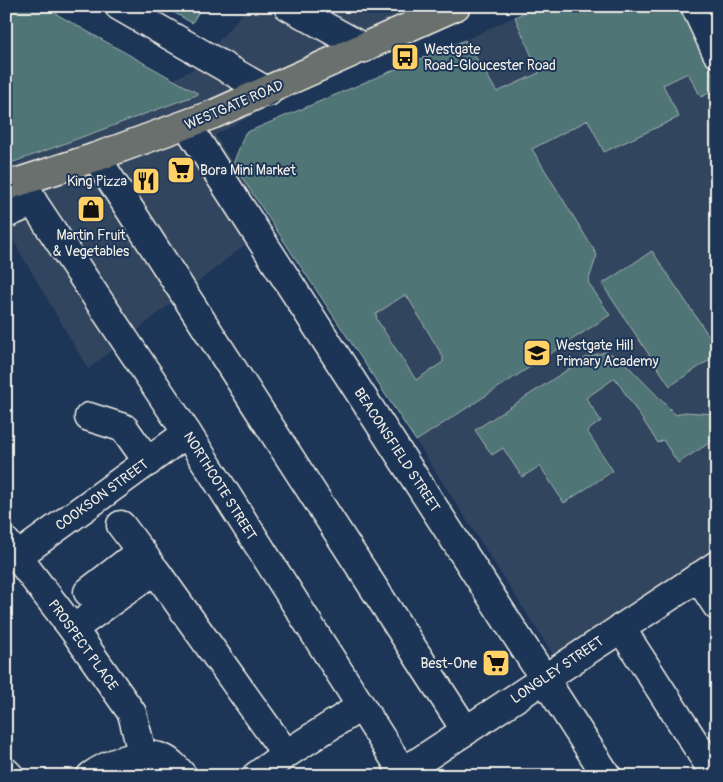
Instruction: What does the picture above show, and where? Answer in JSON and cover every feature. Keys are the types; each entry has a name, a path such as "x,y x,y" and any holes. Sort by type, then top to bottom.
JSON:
{"main road":[{"name":"WESTGATE ROAD","path":"20,190 96,157 186,125 268,92 456,6"}],"street":[{"path":"119,6 268,92"},
{"path":"288,6 364,48"},
{"path":"695,6 717,54"},
{"name":"BEACONSFIELD STREET","path":"186,125 607,776"},
{"path":"96,157 466,731"},
{"path":"6,214 20,190"},
{"name":"NORTHCOTE STREET","path":"20,190 187,433 360,707 400,774"},
{"path":"89,417 124,428 148,462"},
{"name":"COOKSON STREET","path":"12,549 148,462 187,433"},
{"path":"122,525 286,754"},
{"name":"PROSPECT PLACE","path":"12,549 73,629 132,713 143,757"},
{"path":"88,592 148,561"},
{"path":"73,629 148,561"},
{"path":"708,571 717,606"},
{"name":"LONGLEY STREET","path":"400,774 708,571"},
{"path":"621,628 716,776"},
{"path":"256,776 286,754 360,707"},
{"path":"91,776 103,768 130,758 143,757 161,758 176,767 183,776"},
{"path":"6,772 10,776"}],"shaded area":[{"name":"Westgate Hill Primary Academy","path":"249,6 461,6 215,135 233,164 245,133 465,40 537,6 680,6 717,82 717,550 558,654 552,653 416,441 236,168 270,225 88,369 6,228 6,169 195,68"}],"green space":[{"path":"6,6 51,6 58,15 199,94 6,165"},
{"path":"163,6 202,6 192,23"},
{"path":"537,6 680,6 717,82 717,89 701,97 688,73 663,85 679,117 604,152 588,120 532,149 597,255 588,282 610,315 416,441 233,164 245,133 465,40 497,92 539,73 515,17","holes":["403,296 407,296 443,357 443,362 416,380 377,320 376,314"]},
{"path":"652,251 717,348 717,355 670,386 602,284"},
{"path":"605,352 619,357 676,415 684,412 717,414 717,438 678,463 663,440 658,443 615,378 586,398 601,421 587,431 613,471 564,503 540,466 522,477 503,448 492,455 475,430 587,357"}],"place":[{"name":"Westgate Road-Gloucester Road","path":"405,57"},
{"name":"Bora Mini Market","path":"181,170"},
{"name":"King Pizza","path":"146,181"},
{"name":"Martin Fruit & Vegetables","path":"91,209"},
{"name":"Westgate Hill Primary Academy","path":"537,353"},
{"name":"Best-One","path":"496,663"}]}
